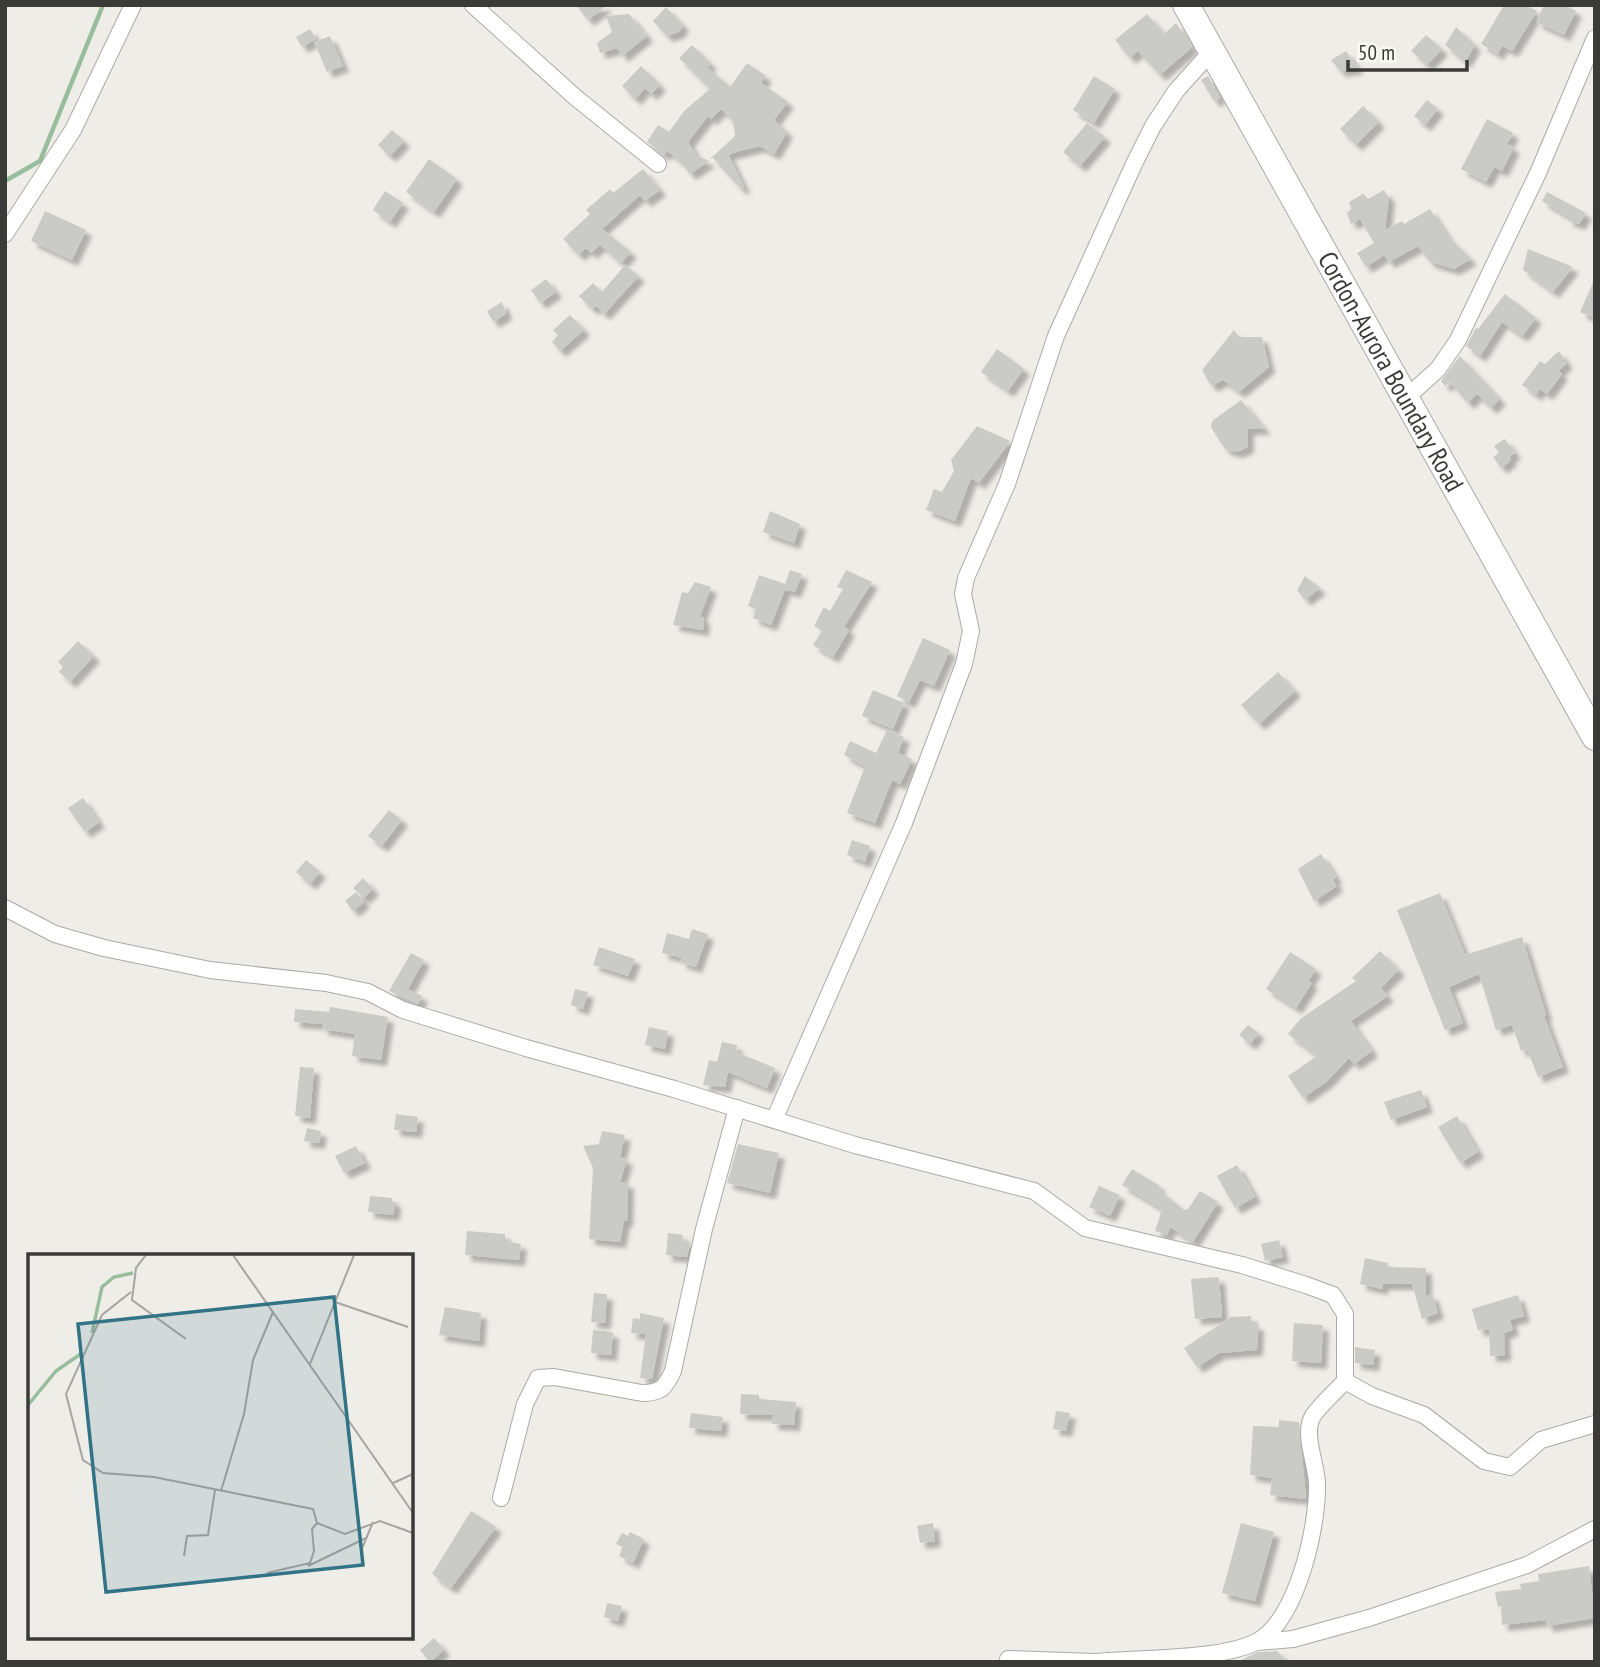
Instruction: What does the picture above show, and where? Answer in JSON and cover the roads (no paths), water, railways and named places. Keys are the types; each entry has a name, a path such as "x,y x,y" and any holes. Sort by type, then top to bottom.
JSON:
{"main road":[{"name":"Cordon-Aurora Boundary Road","path":"1186,5 1595,737"}],"street":[{"path":"5,234 73,130 133,5"},
{"path":"473,5 575,97 658,164"},
{"path":"1407,397 1438,369 1458,340 1538,173 1595,38"},
{"path":"774,1120 904,823 964,664 971,631 963,594 966,578 1007,484 1056,336 1153,126 1176,91 1211,52"},
{"path":"5,908 55,934 104,948 210,970 326,983 368,992 403,1010 855,1145 1034,1191 1085,1228 1242,1265 1333,1296 1345,1314 1345,1381 1312,1416 1310,1432 1317,1482 1310,1553 1295,1591 1275,1623 1257,1642"},
{"path":"501,1498 525,1404 532,1384 538,1378 554,1377 642,1393 655,1393 666,1386 673,1371 704,1229 737,1108"},
{"path":"1345,1381 1372,1396 1424,1415 1484,1461 1510,1467 1541,1440 1595,1424"},
{"path":"1008,1659 1096,1662 1204,1653 1257,1642 1293,1639 1382,1614 1527,1564 1595,1529"}],"waterway":[{"path":"5,181 40,161 103,5"}]}
